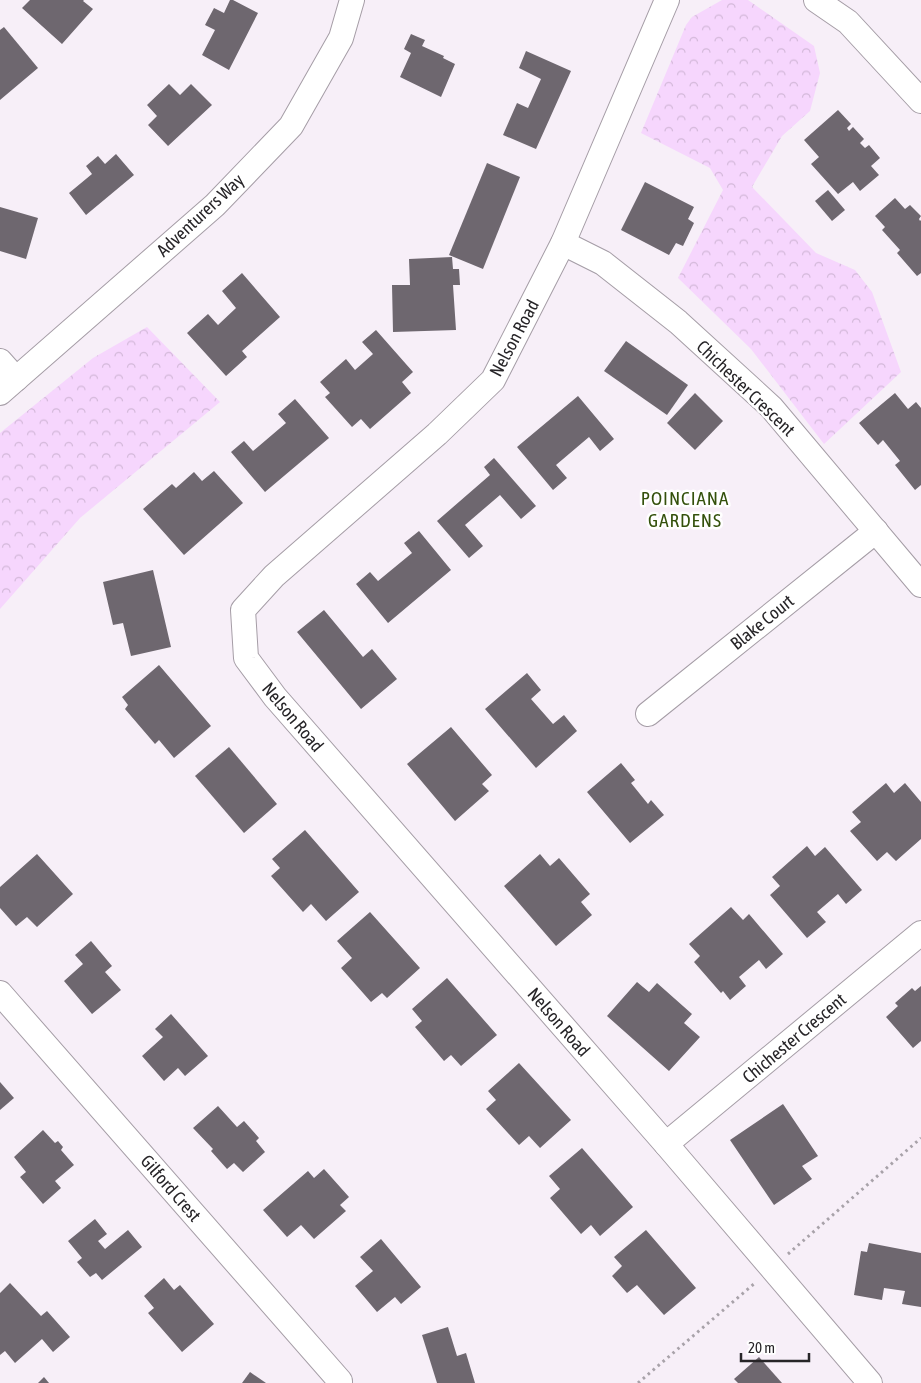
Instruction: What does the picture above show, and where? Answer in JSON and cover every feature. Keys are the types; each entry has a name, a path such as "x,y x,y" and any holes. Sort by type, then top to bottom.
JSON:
{"street":[{"name":"Adventurers Way","path":"8,386 215,204 290,126 341,38 352,0"},
{"name":"Nelson Road","path":"667,0 564,243 493,380 437,434 274,576 243,610 246,658 275,697 666,1144 870,1383"},
{"path":"816,0 848,22 921,100"},
{"name":"Chichester Crescent","path":"564,243 603,263 678,322 771,407 921,585"},
{"path":"0,361 8,386"},
{"name":"Blake Court","path":"648,714 876,531"},
{"name":"Chichester Crescent","path":"666,1144 921,933"},
{"name":"Gilford Crest","path":"0,994 340,1383"}],"green space":[{"path":"722,0 748,0 814,46 820,73 810,111 782,136 752,187 816,253 855,270 872,292 901,372 824,444 751,349 678,278 723,190 710,168 641,133 686,25 692,17"},
{"path":"147,327 220,402 80,518 0,609 0,433 93,358"}],"building":[{"path":"30,0 84,0 93,9 62,44 22,8"},
{"path":"230,0 258,13 229,70 202,55 215,30 205,25 214,8 224,13"},
{"path":"4,27 38,68 0,100 0,30"},
{"path":"411,34 425,40 422,46 444,56 443,58 455,64 441,97 400,77 411,53 404,49"},
{"path":"526,51 571,71 536,149 503,135 517,103 528,108 541,79 519,68"},
{"path":"169,84 180,95 191,84 212,105 168,146 148,125 157,116 147,105"},
{"path":"838,110 851,124 847,128 849,131 853,127 864,139 860,143 865,148 869,145 880,158 871,166 879,175 860,191 853,182 838,194 811,164 819,157 804,140"},
{"path":"116,154 134,175 86,215 69,193 92,174 86,166 98,156 105,164"},
{"path":"487,163 520,177 483,269 449,255"},
{"path":"645,182 694,207 688,219 694,223 683,246 676,243 669,255 621,230"},
{"path":"828,190 845,210 832,221 815,201"},
{"path":"895,198 905,209 910,205 921,216 919,219 921,220 921,273 917,276 897,253 900,250 882,230 885,227 875,216"},
{"path":"0,207 38,218 26,259 0,251"},
{"path":"452,257 453,269 459,269 460,285 453,285 456,330 393,332 392,285 410,285 409,259"},
{"path":"242,273 280,317 242,351 247,357 226,376 187,333 208,314 218,325 236,308 222,291"},
{"path":"376,330 413,372 402,382 411,393 370,429 361,419 352,427 325,397 330,393 320,382 346,359 355,370 373,354 362,342"},
{"path":"626,341 688,385 667,415 604,371"},
{"path":"695,393 723,421 695,450 667,423"},
{"path":"895,393 908,409 916,402 921,408 921,485 915,490 895,465 900,461 883,440 878,445 859,423"},
{"path":"578,396 614,439 600,451 589,437 556,465 567,478 553,490 517,447"},
{"path":"295,399 329,438 265,492 231,452 244,441 253,451 286,423 278,414"},
{"path":"494,458 536,506 521,519 500,495 465,525 483,546 469,558 437,521 490,475 484,467"},
{"path":"214,471 243,503 184,555 143,509 172,484 176,488 194,472 202,481"},
{"path":"419,531 451,570 388,623 356,584 370,572 378,581 412,553 404,543"},
{"path":"153,570 171,647 131,656 123,623 113,625 103,582"},
{"path":"324,610 363,657 372,649 397,679 361,709 297,632"},
{"path":"159,665 211,726 174,758 159,740 155,744 125,709 128,705 122,697"},
{"path":"527,673 541,690 531,699 553,724 564,715 577,731 536,768 485,709"},
{"path":"451,727 492,775 482,784 489,791 455,821 407,764"},
{"path":"229,747 277,804 244,833 195,776"},
{"path":"621,763 635,780 631,783 648,804 651,800 664,815 630,843 587,792"},
{"path":"886,783 894,793 905,783 921,802 921,839 896,861 887,852 877,861 850,831 861,822 852,812"},
{"path":"305,830 359,892 326,921 311,904 303,912 271,876 280,868 272,859"},
{"path":"807,846 815,856 825,847 862,890 846,904 838,894 817,912 826,922 807,938 770,895 780,886 772,877"},
{"path":"37,854 73,894 37,927 27,917 16,926 0,908 0,887"},
{"path":"540,854 550,866 559,858 590,894 581,902 592,915 556,946 504,886"},
{"path":"731,907 743,920 749,914 783,954 766,969 759,960 739,977 746,986 730,1000 723,991 721,993 694,962 700,956 689,944"},
{"path":"370,912 420,968 387,998 382,993 371,1002 341,968 352,958 337,941"},
{"path":"91,941 112,966 105,972 121,990 92,1014 64,981 83,964 75,955"},
{"path":"447,978 497,1035 461,1066 451,1055 444,1061 415,1027 422,1021 412,1009"},
{"path":"637,982 649,992 657,983 692,1014 684,1023 700,1037 669,1071 607,1016"},
{"path":"921,986 921,1041 913,1048 886,1017 898,1006 895,1003 912,988 915,991"},
{"path":"171,1014 208,1056 185,1076 178,1068 164,1081 142,1056 163,1037 155,1029"},
{"path":"519,1063 571,1120 540,1148 529,1136 519,1145 486,1109 496,1100 488,1091"},
{"path":"0,1082 14,1098 0,1110"},
{"path":"783,1104 818,1156 802,1166 812,1179 774,1205 730,1140"},
{"path":"218,1106 237,1127 244,1121 259,1138 256,1141 265,1152 243,1172 234,1163 227,1169 211,1151 213,1149 193,1128"},
{"path":"43,1130 55,1143 58,1141 63,1147 61,1150 74,1165 55,1181 61,1188 43,1204 20,1177 26,1172 14,1157"},
{"path":"582,1148 633,1207 600,1236 591,1225 581,1234 550,1198 560,1189 549,1176"},
{"path":"324,1169 349,1197 340,1205 346,1211 314,1239 301,1225 287,1237 263,1210 308,1171 314,1178"},
{"path":"95,1219 107,1234 98,1241 105,1249 128,1230 142,1247 102,1280 96,1273 90,1277 77,1262 82,1258 68,1241"},
{"path":"646,1230 696,1288 664,1315 637,1285 627,1293 612,1276 622,1266 614,1257"},
{"path":"381,1239 421,1287 401,1304 395,1297 377,1312 355,1286 373,1271 360,1257"},
{"path":"869,1243 921,1253 921,1307 902,1304 905,1291 884,1288 882,1300 854,1295 861,1251 867,1252"},
{"path":"164,1278 174,1290 180,1285 214,1324 182,1352 148,1313 154,1308 144,1296"},
{"path":"10,1283 41,1316 47,1311 70,1337 53,1352 42,1339 15,1363 5,1351 0,1355 0,1293"},
{"path":"448,1327 457,1356 466,1353 475,1383 437,1383 422,1335"},
{"path":"759,1357 782,1383 738,1383 734,1379"},
{"path":"250,1372 266,1383 242,1383"},
{"path":"44,1377 49,1383 38,1383"}],"district":[{"name":"POINCIANA GARDENS","path":"685,509"}]}
